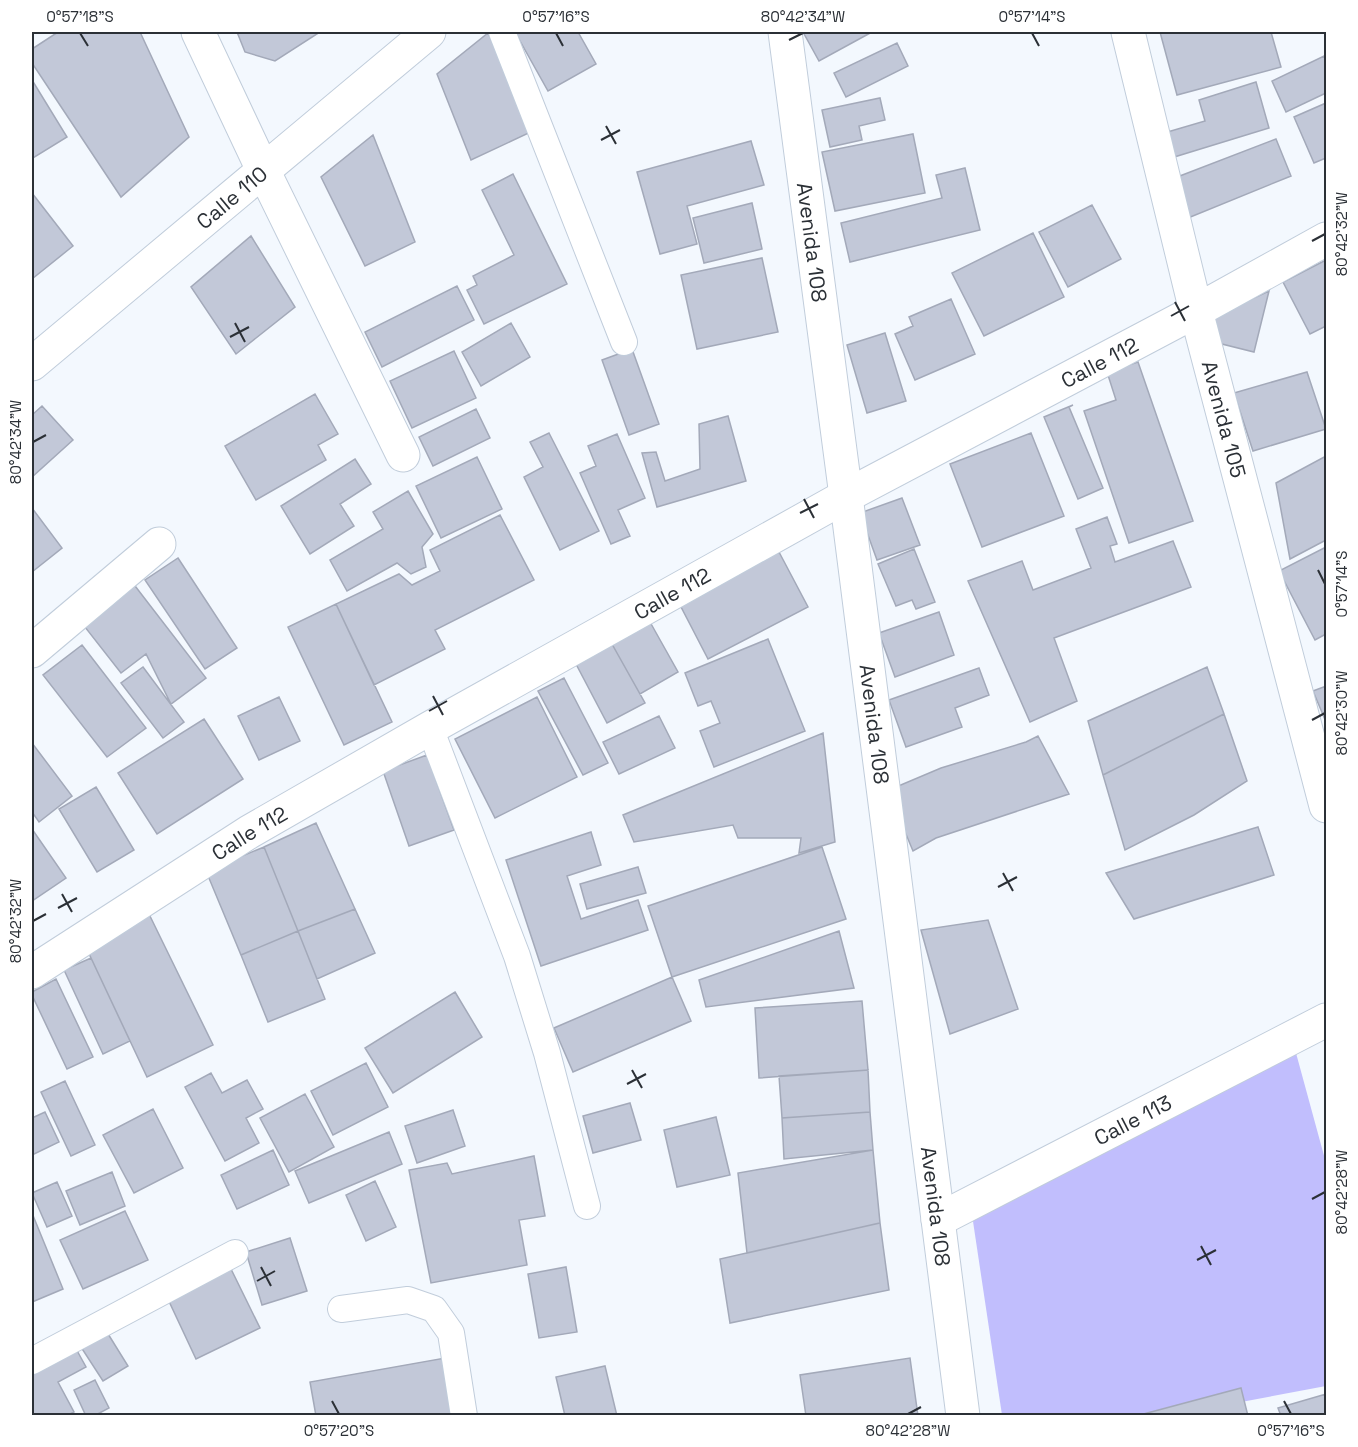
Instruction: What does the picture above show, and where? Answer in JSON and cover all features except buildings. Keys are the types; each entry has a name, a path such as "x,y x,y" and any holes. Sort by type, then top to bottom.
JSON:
{"street":[{"path":"198,32 263,170 404,455"},
{"name":"Calle 110","path":"32,364 429,32"},
{"name":"Avenida 108","path":"785,32 963,1416"},
{"name":"Avenida 105","path":"1128,32 1196,311 1326,806"},
{"name":"Calle 112","path":"32,972 249,832 430,728 846,496 1196,311 1326,239"},
{"path":"32,651 159,544"},
{"name":"Calle 113","path":"938,1220 1326,1020"}],"lane":[{"path":"502,32 624,342"},
{"path":"430,728 517,956 547,1053 587,1206"},
{"path":"32,1361 235,1253"},
{"path":"341,1309 408,1300 434,1309 452,1333 464,1416"}],"shaded area":[{"path":"1293,1042 1326,1163 1326,1386 1172,1415 1002,1415 971,1208"}]}
